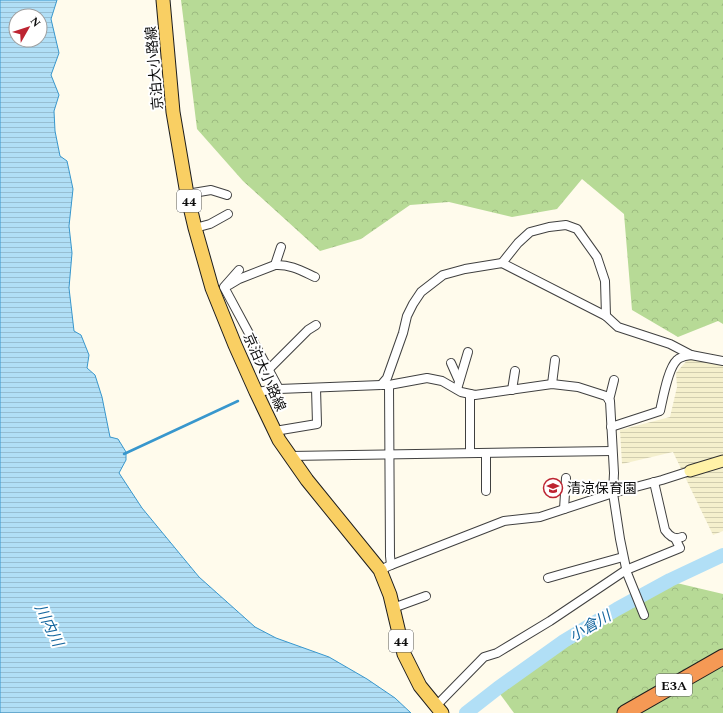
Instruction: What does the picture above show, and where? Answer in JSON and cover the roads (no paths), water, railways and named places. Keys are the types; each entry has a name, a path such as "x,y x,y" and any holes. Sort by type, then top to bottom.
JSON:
{"highway":[{"name":"E3A","path":"625,713 723,657"}],"main road":[{"name":"京泊大小路線","path":"163,0 173,112 187,194 195,228 219,290 235,345 279,440 307,480 385,567 404,654 420,686 439,709"}],"street":[{"path":"187,194 211,190 227,195"},
{"path":"195,228 210,224 228,214"},
{"path":"502,263 518,243 530,232 566,225 577,229 597,257 605,281 606,316"},
{"path":"276,265 281,247"},
{"path":"385,567 390,556 389,454 385,385 403,333 407,316 413,304 422,292 443,275 465,269 502,263 606,316 618,327 670,344 691,355 723,361"},
{"path":"219,290 276,265 296,268 315,277"},
{"path":"219,290 239,270"},
{"path":"219,290 279,389"},
{"path":"268,370 308,330 316,325"},
{"path":"457,389 468,352"},
{"path":"611,427 660,411 671,368 680,357 691,355"},
{"path":"552,384 554,360"},
{"path":"451,363 459,381"},
{"path":"512,390 515,371"},
{"path":"256,392 279,389 385,385 427,378 442,382 461,392 475,395 552,384 578,387 606,396 610,401 614,473 613,493 623,557 626,572 644,615"},
{"path":"608,400 614,380"},
{"path":"275,432 317,424 316,388"},
{"path":"470,394 470,453"},
{"path":"290,456 612,451"},
{"path":"486,453 486,491"},
{"path":"385,567 504,522 540,517 613,493 723,461"},
{"path":"564,509 566,478"},
{"path":"439,709 484,657 497,653 550,622 626,572 680,548 679,538 669,535 665,530 654,482"},
{"path":"548,578 623,557"},
{"path":"393,608 426,596"}],"water":[{"name":"川内川","path":"0,0 57,0 51,19 59,53 51,75 59,95 54,111 55,131 60,156 67,161 73,189 69,226 72,253 69,288 74,331 81,335 89,355 87,368 95,375 102,397 110,437 118,439 126,452 126,460 119,473 142,508 199,577 255,627 276,638 329,657 367,679 395,698 411,713 0,713"}],"waterway":[{"path":"124,454 238,401"},
{"name":"小倉川","path":"466,713 498,688 564,641 617,609 670,580 723,555"}],"place":[{"name":"清涼保育園","path":"553,488"}]}
